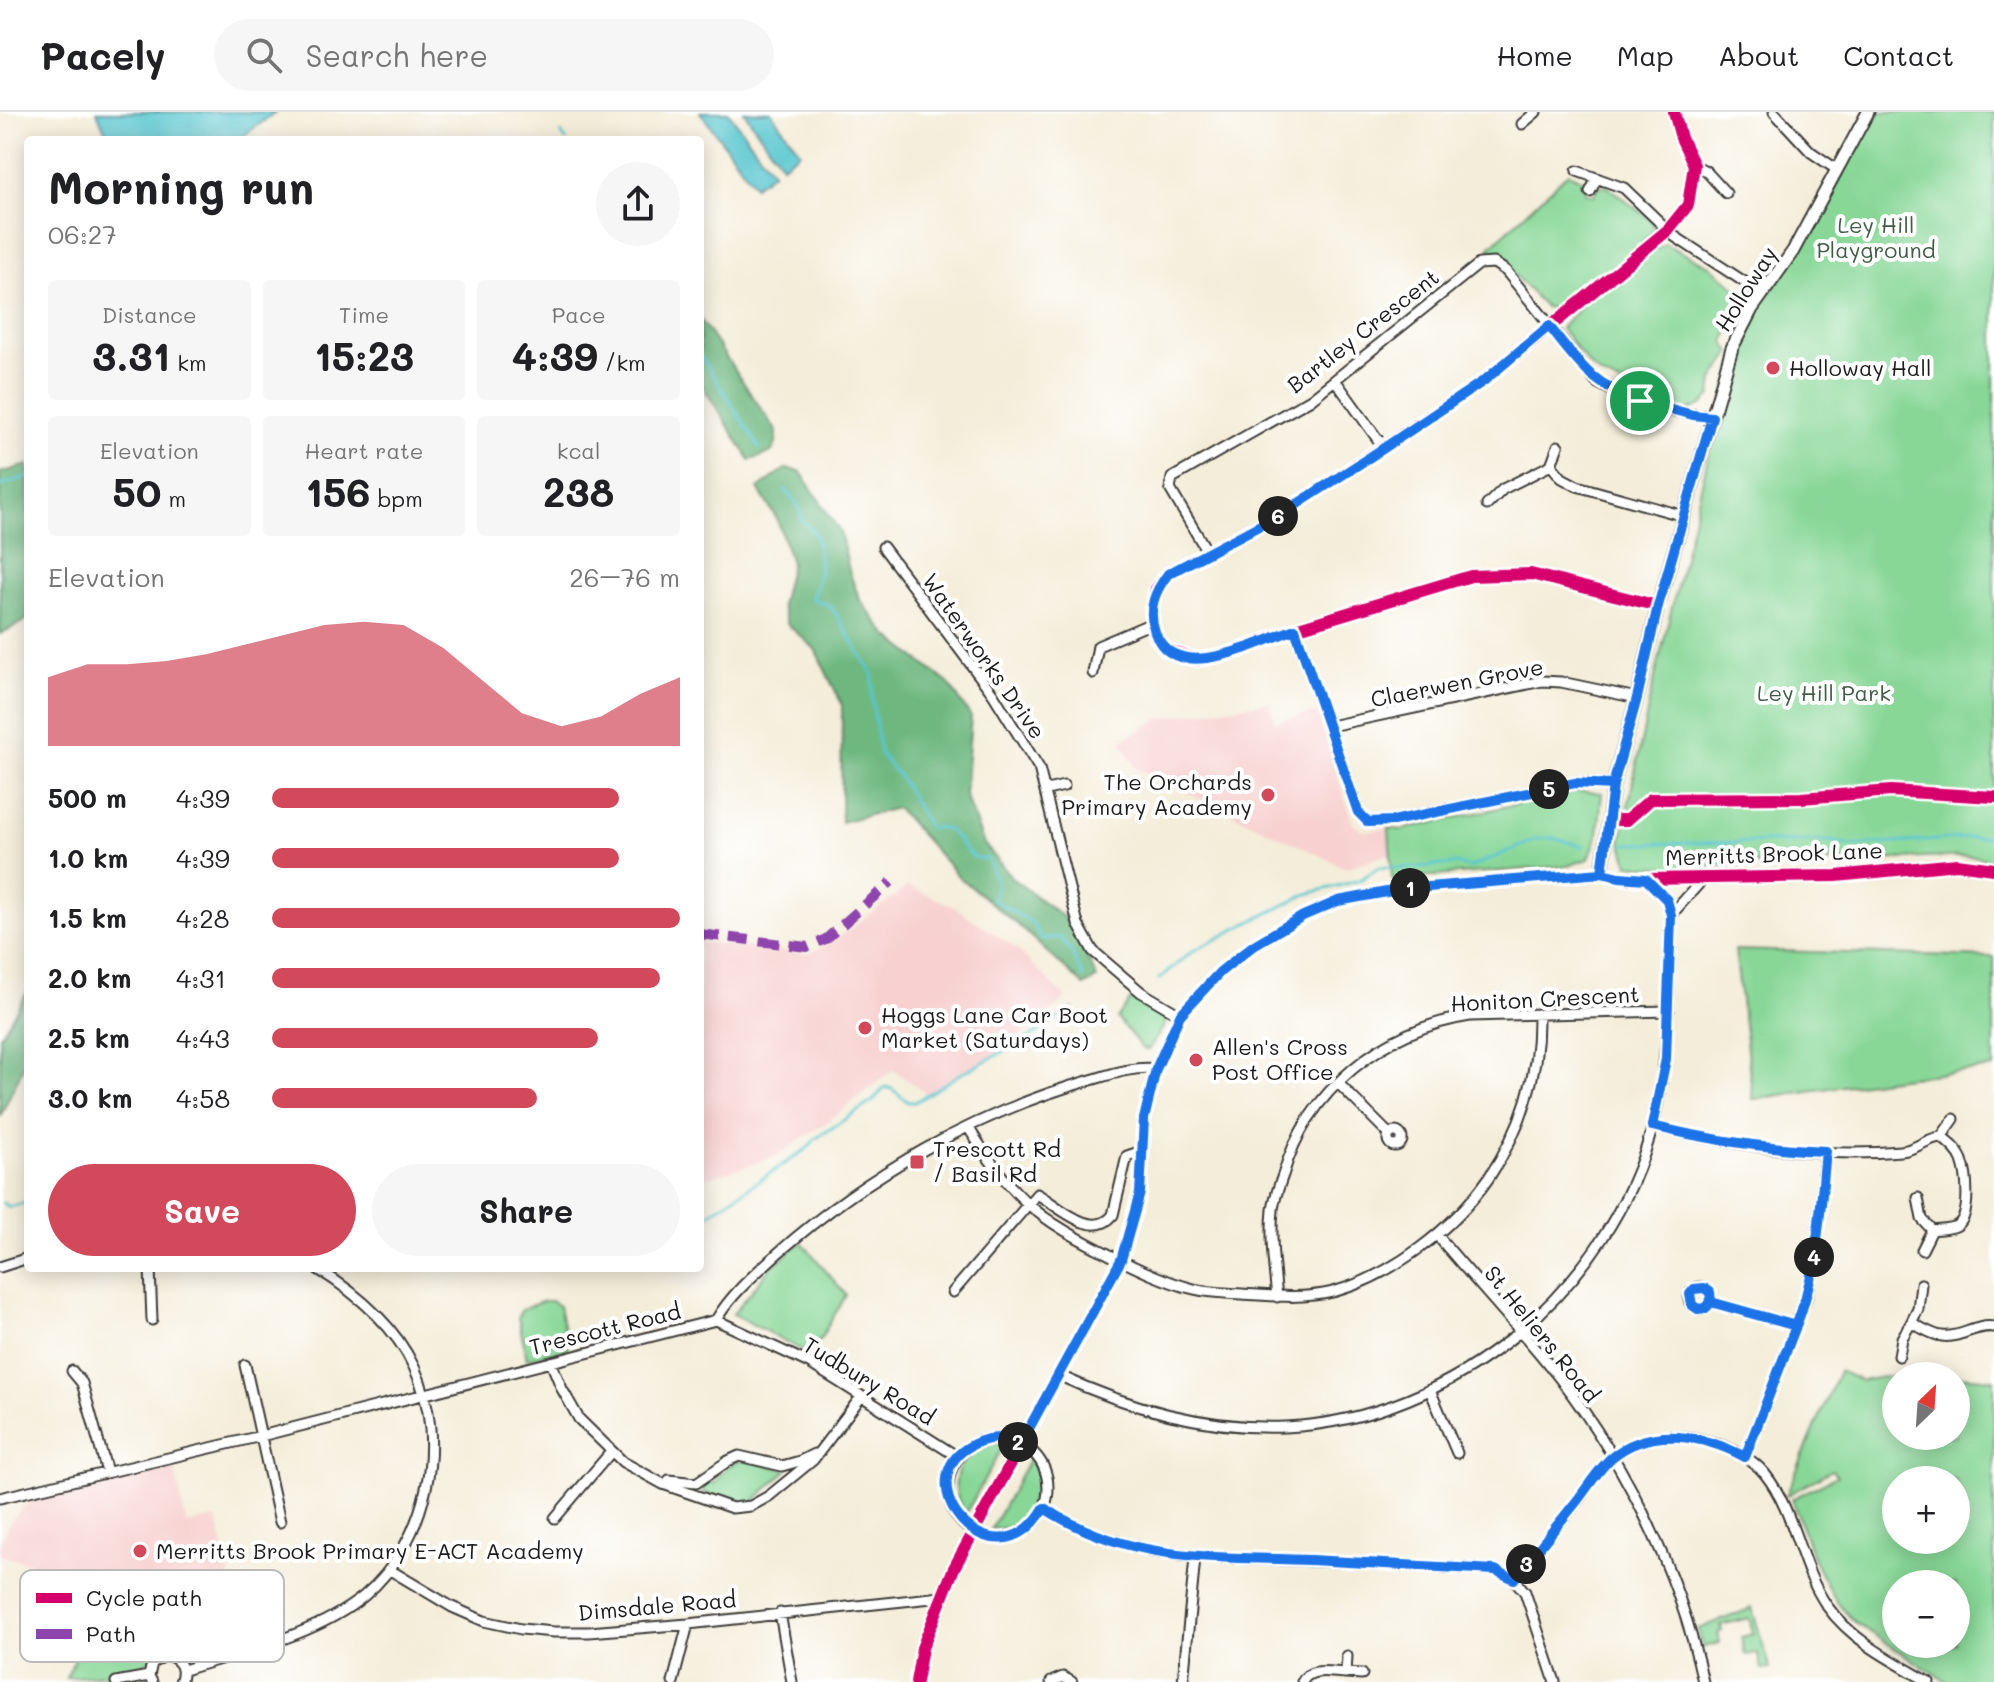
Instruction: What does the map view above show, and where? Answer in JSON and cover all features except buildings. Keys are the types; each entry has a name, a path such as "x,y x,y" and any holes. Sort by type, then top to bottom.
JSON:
{"street":[{"path":"1522,124 1536,112"},
{"path":"1658,606 1531,574 1471,576 1295,629 1234,652 1198,660 1166,650 1156,637 1152,623 1156,589 1168,574 1285,512 1485,380 1668,230 1688,205 1694,165 1681,138 1674,112"},
{"path":"1774,112 1811,152 1836,169"},
{"name":"Holloway","path":"1602,873 1613,785 1658,606 1732,348 1752,309 1793,251 1868,112"},
{"path":"1694,165 1706,171 1726,193"},
{"path":"1577,171 1624,188 1668,230 1712,264 1763,294"},
{"path":"1590,192 1597,178"},
{"name":"Bartley Crescent","path":"1208,553 1170,489 1172,478 1311,399 1479,264 1494,263 1506,271 1549,326"},
{"path":"1549,326 1596,382 1615,393 1654,406 1712,417"},
{"path":"1335,380 1384,448"},
{"path":"1487,505 1503,489 1551,465 1558,446"},
{"path":"1551,465 1562,478 1577,486 1684,516"},
{"name":"Waterworks Drive","path":"883,547 993,694 1039,768 1047,790 1078,924 1093,951 1141,992 1180,1015"},
{"path":"1093,673 1098,646 1152,623"},
{"path":"1295,629 1358,812 1368,822 1393,821 1575,783 1613,785"},
{"name":"Claerwen Grove","path":"1330,726 1542,681 1637,698"},
{"path":"1047,790 1064,786"},
{"name":"Merritts Brook Lane","path":"916,1682 922,1648 941,1597 972,1531 1121,1260 1140,1193 1144,1119 1156,1069 1180,1015 1220,972 1254,945 1303,916 1338,901 1403,889 1602,873 1646,879 1836,876 1957,864 1994,869"},
{"path":"1671,915 1704,878"},
{"path":"1058,1375 1103,1396 1153,1413 1216,1424 1285,1427 1339,1420 1430,1390 1520,1333 1578,1274 1600,1242 1632,1181 1652,1126 1666,1059 1671,915 1667,900 1646,879"},
{"name":"Honiton Crescent","path":"1277,1297 1272,1248 1273,1208 1291,1146 1323,1096 1374,1052 1450,1019 1669,1011"},
{"path":"968,1127 992,1164 1028,1204 1072,1236 1121,1260 1194,1289 1277,1297 1333,1292 1374,1276 1437,1235 1479,1191 1513,1140 1529,1097 1535,1071 1538,1014"},
{"name":"Trescott Road","path":"0,1498 261,1436 716,1320 738,1290 799,1235 887,1170 968,1127 1059,1089 1142,1067 1156,1069"},
{"path":"1338,1083 1389,1134"},
{"path":"1941,1137 1954,1119"},
{"path":"1652,1126 1705,1139 1791,1150 1905,1151 1931,1138 1941,1137 1950,1143 1962,1160 1965,1212 1964,1220 1955,1227 1932,1230"},
{"path":"953,1292 1037,1194 1083,1223 1095,1226 1108,1221 1113,1215 1127,1156 1142,1151"},
{"path":"1745,1457 1807,1297 1816,1247 1826,1151"},
{"path":"1918,1198 1922,1219 1932,1230"},
{"path":"1922,1250 1932,1230"},
{"name":"St Heliers Road","path":"1437,1235 1545,1361 1583,1411 1612,1458 1660,1550 1696,1650 1703,1682"},
{"path":"0,1267 24,1259"},
{"path":"150,1272 152,1320"},
{"path":"284,1637 341,1612 365,1595 390,1570 415,1523 430,1467 425,1394 413,1364 373,1310 322,1272"},
{"path":"1899,1356 1902,1338 1918,1309 1921,1284"},
{"path":"1711,1302 1796,1326"},
{"name":"Tudbury Road","path":"716,1320 809,1363 958,1457"},
{"path":"1911,1323 1939,1336 1981,1326 1994,1327"},
{"path":"551,1362 579,1419 623,1462 663,1484 732,1508 751,1506 769,1496 813,1460 861,1397"},
{"path":"245,1365 280,1522"},
{"path":"72,1371 82,1383 107,1472"},
{"path":"1430,1390 1457,1453"},
{"path":"1514,1579 1612,1458 1641,1441 1671,1436 1721,1444 1764,1472 1782,1501 1817,1590 1827,1606 1858,1637 1882,1655 1929,1682"},
{"path":"999,1438 1021,1443 1033,1453 1046,1473 1044,1508 1028,1528 1012,1536 994,1538 972,1531 955,1514 948,1496 948,1477 958,1457 982,1440 999,1438"},
{"path":"659,1480 696,1483 739,1456 782,1466 820,1451"},
{"path":"555,1518 611,1452"},
{"path":"1044,1508 1089,1532 1120,1544 1195,1558 1309,1560 1495,1570 1514,1579 1525,1592 1555,1682"},
{"path":"1183,1682 1195,1558"},
{"name":"Dimsdale Road","path":"390,1570 452,1607 484,1621 521,1629 589,1632 941,1597"},
{"path":"780,1613 792,1682"},
{"path":"673,1682 688,1624"},
{"path":"1346,1673 1347,1656"},
{"path":"179,1662 184,1670"},
{"path":"184,1670 209,1662"},
{"path":"180,1682 184,1670"},
{"path":"1302,1682 1312,1672 1362,1674"},
{"path":"1051,1682 1063,1677 1072,1682"},
{"path":"116,1682 151,1679"}],"shaded area":[{"name":"The Orchards Primary Academy","path":"1269,702 1275,722 1317,712 1353,824 1365,831 1389,828 1392,853 1346,868 1136,768 1121,741 1161,718"},
{"name":"Hoggs Lane Car Boot Market (Saturdays)","path":"908,886 953,906 1018,950 1065,997 1059,1006 1001,1050 929,1095 893,1070 827,1122 775,1157 704,1179 704,942 808,954 834,941"},
{"path":"174,1465 186,1524 216,1518 230,1570 48,1570 0,1555 0,1544 8,1525 24,1505"}],"green space":[{"name":"Ley Hill Park","path":"1875,112 1994,112 1994,861 1974,856 1669,868 1629,865 1621,841 1650,698 1718,417 1738,349 1759,307 1799,253"},
{"path":"1568,173 1586,181 1586,192 1593,196 1600,186 1608,187 1652,221 1654,229 1611,276 1665,244 1710,266 1746,296 1724,342 1731,352 1713,380 1711,396 1703,404 1684,413 1602,376 1589,365 1561,328 1604,281 1557,309 1545,307 1489,248"},
{"path":"704,325 777,432 774,449 750,460 704,388"},
{"path":"24,466 24,621 0,634 0,473"},
{"path":"785,469 800,471 840,532 860,600 887,635 949,684 971,717 965,795 984,844 1013,879 1071,923 1097,978 1084,986 1017,924 959,877 897,808 841,822 842,705 815,649 787,624 781,605 791,563 777,519 758,489"},
{"path":"1575,791 1602,793 1598,834 1589,859 1567,866 1392,879 1389,828 1401,830"},
{"path":"1735,950 1994,957 1994,1068 1753,1099"},
{"path":"1135,994 1165,1018 1165,1025 1148,1050 1142,1048 1117,1018"},
{"path":"24,997 24,1066 0,1117 0,1036"},
{"path":"802,1242 846,1295 811,1355 733,1314 770,1268"},
{"path":"544,1301 559,1306 568,1349 527,1359 518,1317 522,1309"},
{"path":"1839,1371 1861,1381 1882,1377 1882,1450 1970,1450 1970,1377 1994,1379 1994,1682 1947,1682 1910,1658 1970,1658 1970,1570 1882,1570 1882,1640 1857,1624 1834,1597 1817,1566 1792,1499 1837,1476 1832,1470 1786,1496"},
{"path":"991,1444 1004,1444 965,1515 956,1492 958,1472 969,1456"},
{"path":"1030,1458 1040,1484 1036,1507 1019,1523 991,1529"},
{"path":"744,1460 787,1470 751,1504 731,1505 699,1490 707,1483 715,1483 730,1465"},
{"path":"1752,1608 1770,1668 1762,1669 1757,1653 1745,1655 1741,1637 1753,1634 1749,1618 1721,1625 1722,1631 1718,1633 1720,1643 1703,1647 1698,1629"},
{"path":"74,1662 147,1662 137,1671 66,1678"}],"water":[{"path":"97,112 276,112 243,136 107,136"},
{"path":"700,112 728,112 773,172 755,186"},
{"path":"744,112 771,112 800,152 782,165"}],"waterway":[{"path":"704,361 760,448"},
{"path":"0,486 24,477"},
{"path":"785,489 799,508 802,521 814,532 818,544 820,571 812,599 831,606 873,675 872,698 880,754 899,776 930,829 951,832 974,857 988,859 997,883 993,900 1033,923 1041,939 1060,937 1072,953 1083,977"},
{"path":"1625,844 1832,841 1850,846 1994,836"},
{"path":"1159,979 1193,951 1240,927 1307,894 1360,880 1379,867 1455,864 1471,867 1538,839 1552,838 1583,846"},
{"path":"704,1217 808,1148 815,1139 873,1101 885,1087 908,1102 915,1102 960,1074 1024,1041 1072,1009"},
{"path":"3,1203 9,1207 24,1203"}],"marked path":[{"path":"704,934 807,947 826,939 891,882"}],"cycle path":[{"path":"1658,606 1531,574 1471,576 1295,629 1234,652 1198,660 1166,650 1156,637 1152,623 1156,589 1168,574 1285,512 1485,380 1668,230 1688,205 1694,165 1681,138 1674,112"},
{"path":"1610,820 1627,820 1651,799 1801,798 1891,791 1994,797"},
{"path":"916,1682 922,1648 954,1568 1121,1260 1140,1193 1144,1119 1156,1069 1180,1015 1220,972 1254,945 1303,916 1338,901 1403,889 1602,873 1646,879 1836,876 1957,864 1994,869"}],"place":[{"name":"Holloway Hall","path":"1773,368"},
{"name":"The Orchards Primary Academy","path":"1268,795"},
{"name":"Hoggs Lane Car Boot Market (Saturdays)","path":"865,1028"},
{"name":"Allen's Cross Post Office","path":"1196,1060"},
{"name":"Trescott Rd / Basil Rd","path":"917,1162"},
{"name":"Merritts Brook Primary E-ACT Academy","path":"140,1551"}],"route":[{"path":"1640,401 1615,393 1596,382 1549,326 1485,380 1384,448 1285,512 1168,574 1156,589 1152,623 1156,637 1166,650 1198,660 1234,652 1295,629 1358,812 1368,822 1393,821 1575,783 1613,785 1602,873 1646,879 1667,900 1671,915 1666,1059 1652,1126 1705,1139 1791,1150 1826,1151 1816,1247 1807,1297 1796,1326 1711,1302 1706,1308 1698,1309 1692,1305 1690,1294 1701,1287 1710,1292 1711,1302 1796,1326 1745,1457 1721,1444 1696,1438 1671,1436 1641,1441 1612,1458 1514,1579 1495,1570 1309,1560 1195,1558 1120,1544 1089,1532 1044,1508 1028,1528 1012,1536 994,1538 972,1531 962,1524 950,1505 947,1486 952,1467 968,1447 982,1440 999,1438 1021,1443 1115,1274 1129,1241 1140,1193 1144,1119 1156,1069 1180,1015 1220,972 1254,945 1303,916 1338,901 1403,889 1602,873 1610,820 1613,785 1658,606 1712,417 1640,401"}],"park label":[{"name":"Ley Hill Playground","path":"1876,238"}]}
